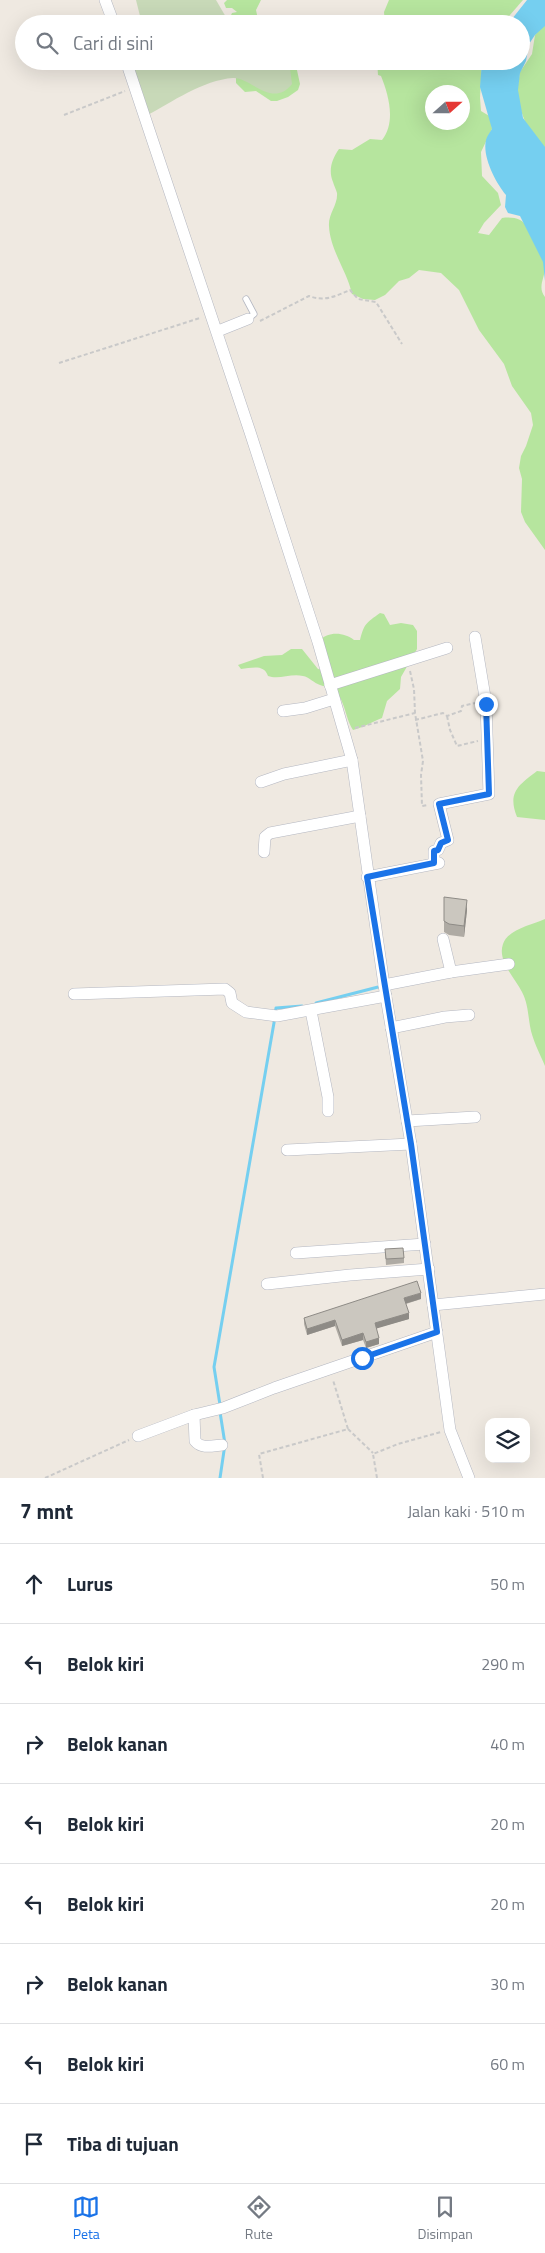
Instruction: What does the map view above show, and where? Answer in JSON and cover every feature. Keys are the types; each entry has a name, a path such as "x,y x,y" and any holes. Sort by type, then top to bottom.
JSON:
{"street":[{"path":"105,0 111,15"},
{"path":"129,70 212,314 222,329 352,760 367,877 426,1244 450,1430 469,1478"},
{"path":"222,329 254,320"},
{"path":"367,877 436,863 434,851 438,850 441,843 448,840 439,804 489,794 489,738 475,637"},
{"path":"330,685 408,662 447,648"},
{"path":"283,712 305,708 334,699"},
{"path":"261,782 284,774 352,760"},
{"path":"264,852 264,837 270,833 360,816"},
{"path":"443,939 451,972"},
{"path":"74,994 225,989 230,993 232,1003 246,1012 277,1016 310,1011 451,972 509,964"},
{"path":"310,1011 328,1097 328,1111"},
{"path":"392,1028 469,1014"},
{"path":"407,1121 475,1117"},
{"path":"288,1150 411,1144"},
{"path":"296,1252 426,1244"},
{"path":"267,1284 429,1269"},
{"path":"434,1305 545,1294"},
{"path":"138,1436 194,1415 219,1410 329,1369 437,1332"},
{"path":"194,1415 194,1441 200,1446 222,1445"}],"lane":[{"path":"246,299 254,314 254,320"}],"path":[{"path":"64,115 134,87"},
{"path":"254,320 309,296 327,299 350,290 358,299 376,302 402,344"},
{"path":"59,363 212,314"},
{"path":"408,662 414,689 415,720 423,761 421,775 422,806 439,804"},
{"path":"415,720 442,713 448,716 461,711 462,706 485,700"},
{"path":"343,732 415,713"},
{"path":"448,716 450,730 457,746 489,738"},
{"path":"329,1369 348,1429 373,1454 377,1478"},
{"path":"263,1478 259,1454 348,1429"},
{"path":"373,1454 398,1444 450,1430"},
{"path":"45,1478 138,1436"}],"green space":[{"path":"136,0 216,0 225,15 140,15"},
{"path":"227,0 261,0 256,10 257,15 231,15 237,12 232,8 226,8 224,3"},
{"path":"389,0 523,0 510,15 384,15"},
{"path":"545,23 545,176 516,97 520,72 521,70 530,70 530,57 535,35"},
{"path":"133,70 290,70 292,84 284,91 269,93 240,79 233,78 199,87 146,116"},
{"path":"257,70 297,70 300,84 298,90 288,97 271,101 256,91 245,92 236,83 236,77"},
{"path":"378,70 482,70 481,111 491,117 492,129 481,152 482,176 498,193 501,205 484,223 478,233 489,235 502,218 522,221 529,230 545,265 541,286 545,297 545,550 525,522 521,512 522,479 519,468 521,456 533,425 531,413 512,386 504,364 479,330 459,290 441,273 419,270 409,278 399,281 385,295 375,300 363,299 352,294 332,244 329,222 337,197 331,173 334,157 339,149 352,150 370,139 382,140 389,125 390,117 387,92 381,76 378,75"},
{"path":"380,613 384,614 390,625 401,623 413,625 417,631 417,649 401,677 400,689 387,701 382,718 360,728 353,730 340,697 330,687 318,684 303,676 272,677 268,676 261,668 241,669 238,665 264,656 282,655 291,649 302,649 318,669 324,670 319,641 331,634 346,635 354,640 360,640 366,624"},
{"path":"537,771 545,772 545,820 517,817 513,801 516,790"},
{"path":"545,919 545,1066 532,1036 524,996 502,957 502,950 506,939 515,931"}],"water":[{"path":"527,0 545,0 545,26 530,42 530,15 515,15"},
{"path":"481,70 522,70 518,90 523,118 545,147 545,281 543,262 520,216 508,213 505,207 506,195 494,177 488,162 485,147 486,140 492,129 480,87"}],"building":[{"path":"444,897 467,900 464,926 449,924 444,921"},
{"path":"403,1248 404,1258 386,1259 385,1249"},
{"path":"417,1281 421,1293 404,1298 409,1313 375,1323 379,1338 366,1342 363,1333 342,1340 335,1320 307,1329 304,1318"}],"waterway":[{"path":"316,1003 382,986"},
{"path":"275,1014 276,1008 302,1006"},
{"path":"220,1405 214,1367 275,1017"},
{"path":"220,1412 225,1444 220,1478"}],"route":[{"path":"362,1358 437,1332 411,1144 367,877 434,863 434,851 438,850 440,843 448,841 439,804 489,794 489,744 486,704"}]}
